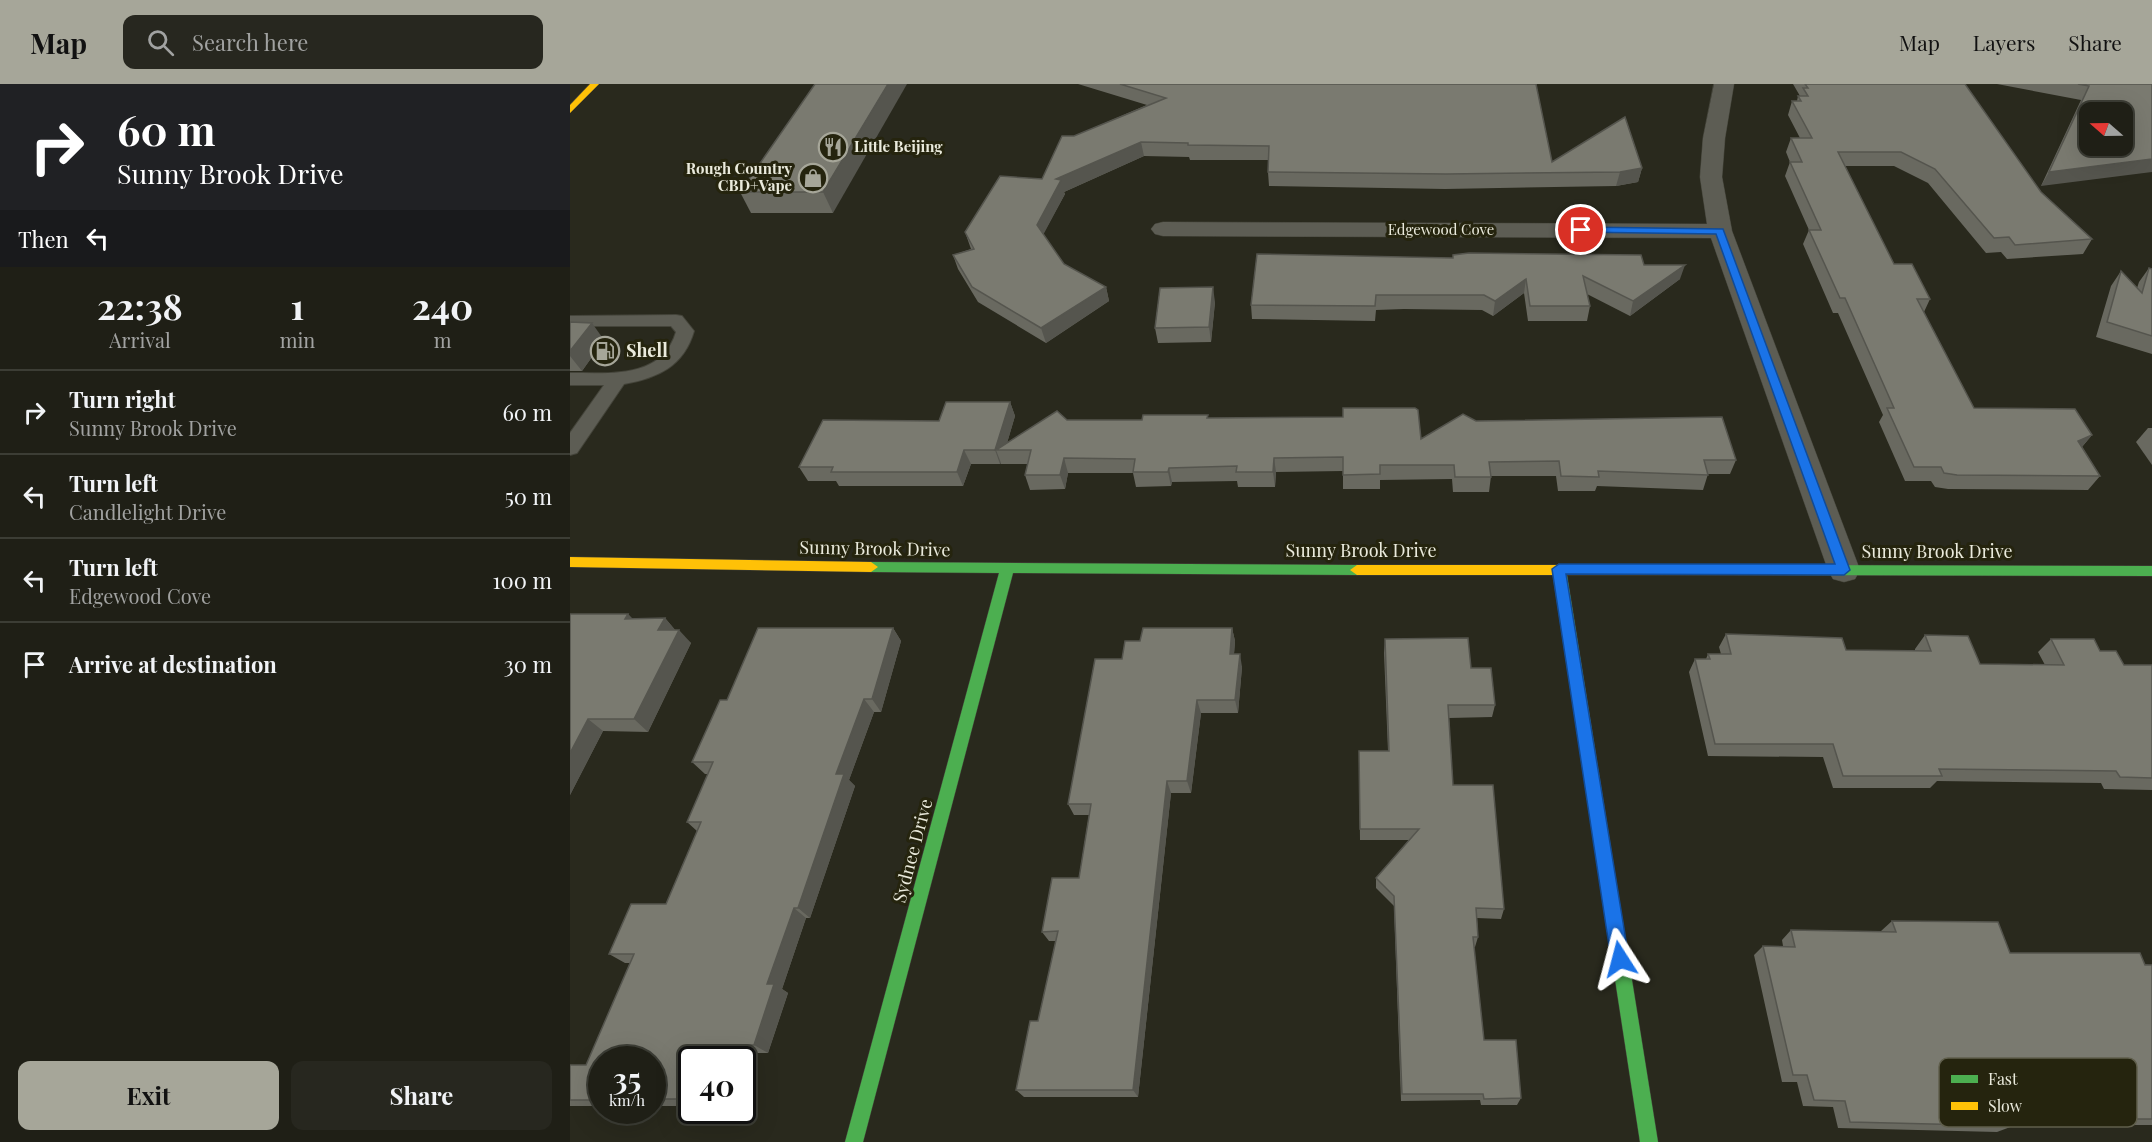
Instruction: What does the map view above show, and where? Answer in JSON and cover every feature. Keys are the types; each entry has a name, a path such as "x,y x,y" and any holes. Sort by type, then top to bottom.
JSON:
{"street":[{"path":"570,110 595,84"},
{"path":"1724,84 1714,138 1711,177 1720,231 1844,570"},
{"name":"Edgewood Cove","path":"1163,229 1720,231"},
{"name":"Sunny Brook Drive","path":"570,562 1007,569 2152,571"},
{"name":"Sydnee Drive","path":"854,1142 1007,569"},
{"path":"1559,569 1649,1142"}],"lane":[{"path":"570,321 676,320 685,332 680,348 648,374 618,379 570,379"},
{"path":"570,448 618,379"}],"building":[{"path":"815,84 888,84 823,192 740,192"},
{"path":"1120,84 1536,84 1552,162 1625,117 1642,168 1620,172 1446,174 1268,172 1269,146 1141,142 1056,179 1061,180 1037,225 1064,264 1106,287 1041,328 972,287 953,255 974,249 965,232 1000,176 1042,179 1062,136 1074,136 1166,98"},
{"path":"1805,84 1965,84 2041,192 2092,239 2015,245 2009,237 1994,238 1935,169 1901,152 1838,152 1894,264 1912,264 1930,299 1917,299 1974,408 2075,409 2092,435 2078,441 2100,476 1957,475 1944,473 1941,467 1914,467 1887,408 1894,408 1845,298 1840,298 1809,230 1821,230 1790,162 1802,162 1791,138 1812,138 1792,101 1801,101 1798,96 1808,96 1803,88 1808,88"},
{"path":"2078,84 2152,84 2152,159 2049,172 2079,108 2079,156 2133,156 2133,102 2082,102 2089,86"},
{"path":"1469,253 1641,255 1644,265 1685,265 1633,301 1583,276 1590,306 1530,306 1526,279 1495,301 1484,295 1376,295 1375,306 1251,305 1257,254 1453,258 1453,255"},
{"path":"2149,268 2152,269 2152,336 2107,322 2121,271 2142,293"},
{"path":"1213,287 1209,327 1155,328 1160,288"},
{"path":"570,322 592,323 570,351"},
{"path":"946,402 1010,402 995,450 964,450 957,472 831,472 833,467 799,467 823,420 939,421"},
{"path":"1343,408 1415,408 1418,410 1421,439 1463,414 1476,421 1722,417 1736,460 1704,460 1708,475 1598,471 1599,477 1561,476 1559,461 1489,462 1491,477 1455,477 1454,465 1380,465 1380,474 1343,475 1343,457 1274,458 1273,472 1236,472 1237,466 1169,468 1168,472 1133,472 1135,459 1064,458 1060,475 1025,475 1031,450 996,450 1057,411 1067,420 1142,420 1143,415 1208,415 1207,418 1343,417"},
{"path":"570,614 628,614 625,619 665,618 658,630 679,630 634,719 588,719 570,753"},
{"path":"758,628 893,628 872,699 864,699 836,774 844,774 798,908 794,908 767,984 774,984 754,1045 678,1046 678,1099 666,1099 666,1046 594,1046 634,954 609,954 631,904 666,904 701,822 687,822 713,762 692,762 720,700 727,700"},
{"path":"1143,628 1232,628 1230,654 1240,654 1235,700 1197,700 1187,781 1167,781 1133,1090 1016,1090 1030,1021 1038,1021 1058,931 1042,932 1052,878 1079,878 1091,804 1068,804 1095,659 1122,659 1125,641 1140,641"},
{"path":"1726,634 1842,638 1846,650 1931,651 1925,635 1968,636 1980,664 2064,665 2051,639 2094,639 2100,651 2116,651 2124,665 2152,665 2152,778 2120,777 2116,771 1939,769 1942,776 1843,776 1833,744 1715,744 1695,659 1710,659 1708,654 1731,654"},
{"path":"1468,638 1471,668 1491,668 1495,705 1448,705 1453,785 1493,785 1504,909 1476,908 1478,937 1473,937 1484,1040 1516,1040 1521,1098 1484,1099 1483,1094 1402,1094 1394,896 1376,878 1419,829 1360,829 1359,751 1389,751 1385,639"},
{"path":"1892,921 1998,922 2010,953 2140,953 2145,965 2152,965 2152,1119 2137,1119 2137,1058 1939,1058 1939,1124 1850,1122 1845,1101 1814,1100 1807,1075 1793,1075 1763,946 1795,947 1791,930 1896,932"},
{"path":"588,1060 588,1100 570,1100 570,1065 586,1065"}],"traffic: fast":[{"path":"871,567 1357,570"},
{"path":"854,1142 1007,569"},
{"path":"1559,569 1649,1142"},
{"path":"1739,570 2152,571"}],"traffic: slow":[{"path":"570,110 595,84"},
{"path":"570,562 871,567"},
{"path":"1357,570 1739,570"}],"place":[{"name":"Little Beijing","path":"833,147"},
{"name":"Rough Country CBD+Vape","path":"813,178"},
{"name":"Shell","path":"605,351"}],"route":[{"path":"1581,230 1720,231 1844,570 1559,569 1620,959"}]}
